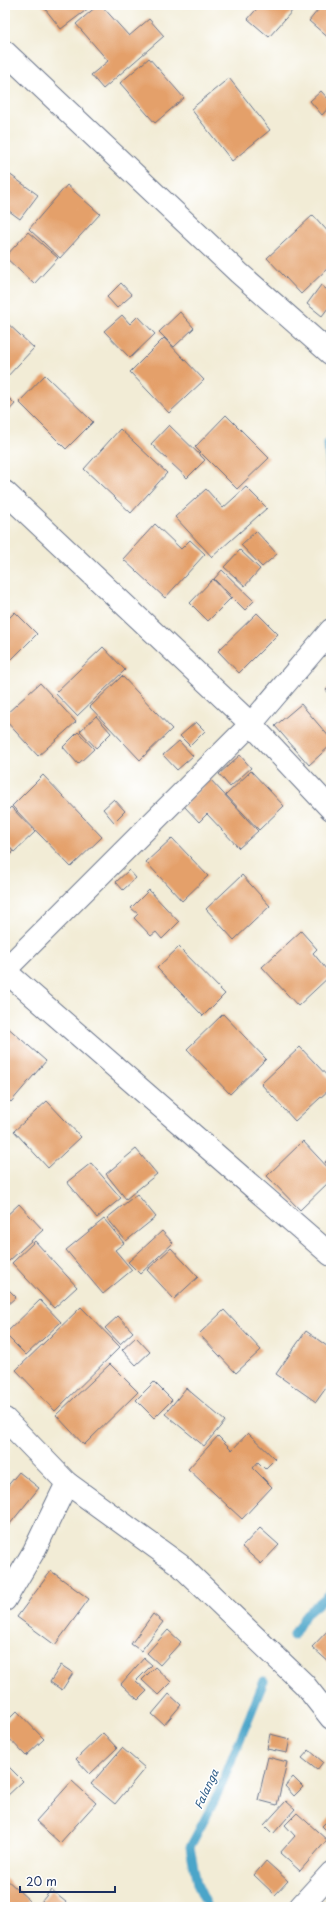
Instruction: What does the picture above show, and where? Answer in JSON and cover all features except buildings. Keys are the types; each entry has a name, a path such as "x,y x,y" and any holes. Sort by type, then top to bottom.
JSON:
{"street":[{"path":"5,52 239,273 331,354"},
{"path":"5,492 251,724 331,810"},
{"path":"331,630 251,724 5,971 331,1254"},
{"path":"5,1419 67,1483 180,1565 261,1645 304,1684 331,1718"},
{"path":"5,1600 34,1551 67,1483"},
{"path":"300,1907 331,1873"}],"waterway":[{"name":"Falanga","path":"331,440 328,443 331,483"},
{"name":"Falanga","path":"293,1636 306,1614 331,1593"},
{"name":"Falanga","path":"208,1907 197,1884 190,1847 216,1798 264,1681"}]}
